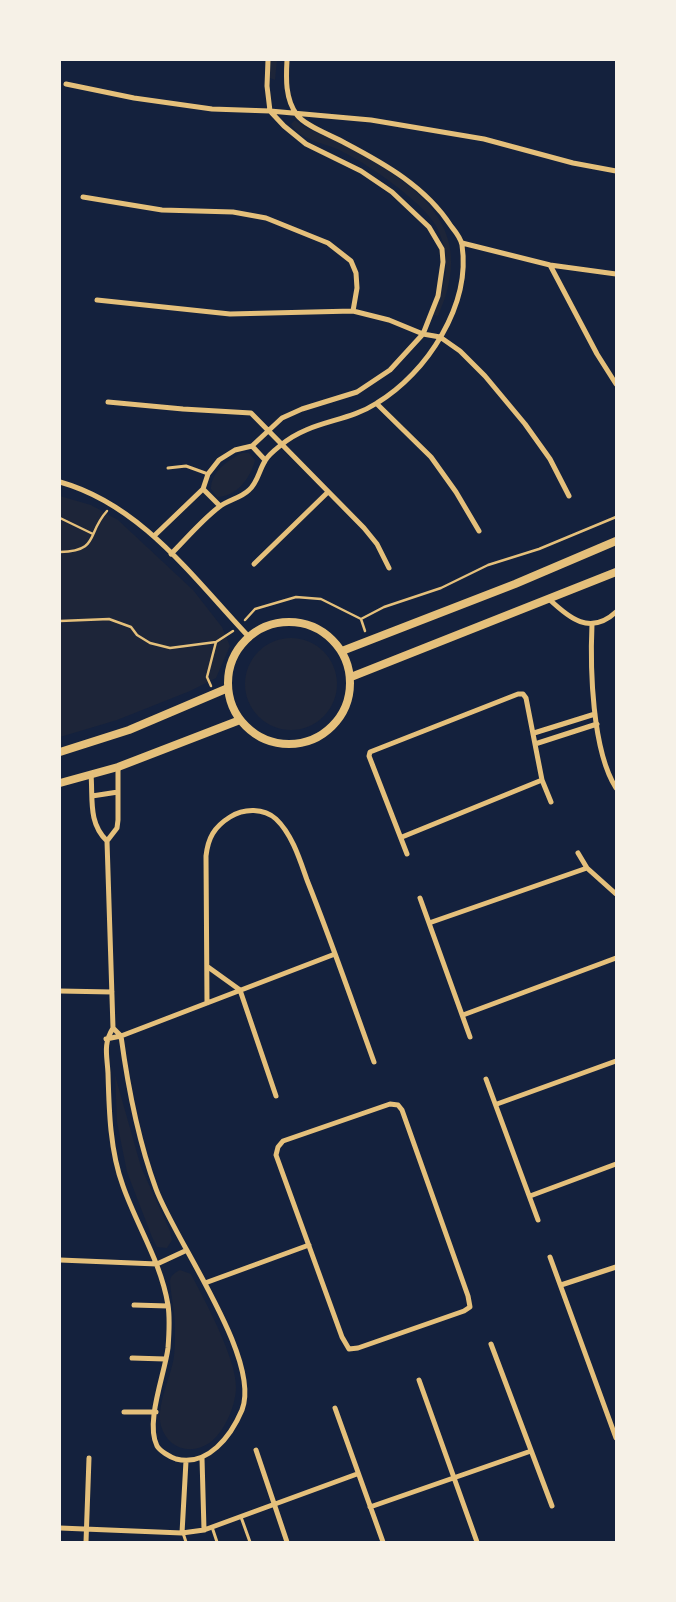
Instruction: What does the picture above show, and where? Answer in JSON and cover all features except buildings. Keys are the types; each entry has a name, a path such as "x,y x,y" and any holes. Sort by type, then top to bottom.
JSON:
{"street":[{"path":"154,536 203,489 208,474 219,460 235,450 252,446 282,418 302,409 357,392 390,370 422,334 438,296 443,262 442,249 429,227 392,192 361,171 306,144 270,111 267,86 268,60"},
{"path":"170,554 220,506 249,491 259,477 265,460 281,445 310,427 347,417 377,404 427,359 452,318 461,278 462,243 441,211 412,184 387,166 314,127 297,115 286,85 287,60"},
{"path":"66,84 134,98 202,107 371,120 484,139 573,163 616,171"},
{"path":"83,197 162,210 233,212 266,218 328,243 350,261 356,272 357,288 353,311"},
{"path":"462,243 550,264 616,274"},
{"path":"550,264 597,354 616,384"},
{"path":"97,300 230,314 353,311 389,320 422,334 440,337 460,351 485,376 525,424 550,460 569,496"},
{"path":"108,402 251,413 364,528 377,544 389,568"},
{"path":"377,404 431,457 456,492 480,531"},
{"path":"252,446 265,460"},
{"path":"60,482 91,492 114,504 154,536 250,638"},
{"path":"203,489 220,506"},
{"path":"254,564 328,492"},
{"path":"342,652 515,584 616,541"},
{"path":"351,677 616,572"},
{"path":"549,599 568,617 592,624 615,614 616,622"},
{"path":"291,621 309,624 326,633 342,652 351,677 350,697 342,715 329,730 312,740 292,745 272,743 254,734 240,720 232,705 228,688 228,672 234,656 243,642 255,632 272,624 291,621"},
{"path":"592,624 590,662 595,714 604,754 616,788"},
{"path":"60,752 129,730 228,688"},
{"path":"407,854 369,756 370,752 518,694 522,694 526,698 542,780 552,802"},
{"path":"534,733 595,714"},
{"path":"60,783 118,767 240,720"},
{"path":"535,744 597,724"},
{"path":"107,841 117,828 118,767"},
{"path":"91,774 96,828 107,841 113,1028 106,1039 108,1096 115,1151 122,1185 157,1264 168,1306 166,1359 154,1427 157,1446 171,1457 186,1461 202,1458 226,1438 237,1422 244,1403 242,1375 237,1351 205,1283 185,1251 156,1189 133,1107 121,1036 113,1028"},
{"path":"402,837 542,780"},
{"path":"92,796 118,792"},
{"path":"206,1003 208,967 206,856 208,840 216,826 232,815 251,810 267,813 277,820 294,846 374,1062"},
{"path":"578,854 587,868 616,894"},
{"path":"429,923 587,868"},
{"path":"420,898 470,1037"},
{"path":"106,1039 121,1036 335,954"},
{"path":"463,1015 616,958"},
{"path":"208,967 240,990 276,1096"},
{"path":"60,990 112,992"},
{"path":"496,1104 616,1060"},
{"path":"486,1078 538,1220"},
{"path":"390,1104 398,1105 402,1110 412,1138 468,1296 470,1307 464,1312 358,1348 350,1349 342,1337 309,1244 276,1155 278,1146 283,1140 390,1104"},
{"path":"530,1196 616,1164"},
{"path":"205,1283 309,1244"},
{"path":"60,1260 157,1264 185,1251"},
{"path":"550,1257 616,1437"},
{"path":"561,1285 616,1267"},
{"path":"134,1305 168,1306"},
{"path":"491,1344 552,1506"},
{"path":"132,1358 166,1359"},
{"path":"419,1380 476,1542"},
{"path":"335,1408 357,1474 383,1542"},
{"path":"124,1412 156,1412"},
{"path":"256,1450 287,1542"},
{"path":"370,1507 531,1451"},
{"path":"86,1542 89,1458"},
{"path":"202,1458 204,1530"},
{"path":"183,1533 186,1461"},
{"path":"60,1528 183,1533 204,1530 357,1474"}],"lane":[{"path":"168,468 186,466 208,474"},
{"path":"241,1516 250,1542"},
{"path":"211,1527 216,1542"},
{"path":"183,1533 186,1542"}],"path":[{"path":"60,552 81,549 90,543 100,519 114,504"},
{"path":"361,619 384,607 441,588 488,565 538,549 616,517"},
{"path":"60,518 93,534"},
{"path":"60,621 109,619 131,627 137,635 159,647 184,648 216,642 239,627 255,609 296,597 322,599 361,619 368,641"},
{"path":"216,642 207,677 216,694"}],"shaded area":[{"path":"270,60 277,60 275,80 270,78"},
{"path":"295,120 307,128 346,146 397,177 418,193 434,212 446,233 451,257 449,284 438,316 433,315 446,270 446,258 440,235 429,216 377,172 337,149 305,137 291,124"},
{"path":"242,453 249,453 255,460 250,473 237,490 231,494 217,497 211,489 214,477 221,467"},
{"path":"60,496 91,505 118,520 193,590 222,627 230,646 216,678 190,691 117,720 60,737"},
{"path":"291,638 309,642 324,651 333,666 337,684 333,702 324,717 309,726 291,730 273,726 258,717 249,702 245,684 249,666 258,651 273,642"},
{"path":"115,1075 141,1167 170,1231 172,1240 167,1248 157,1247 127,1172 117,1122"},
{"path":"180,1270 191,1274 211,1314 231,1361 236,1387 232,1408 222,1430 205,1446 189,1449 182,1448 169,1441 164,1434 160,1418 160,1409 174,1352 175,1320 170,1280"}]}
